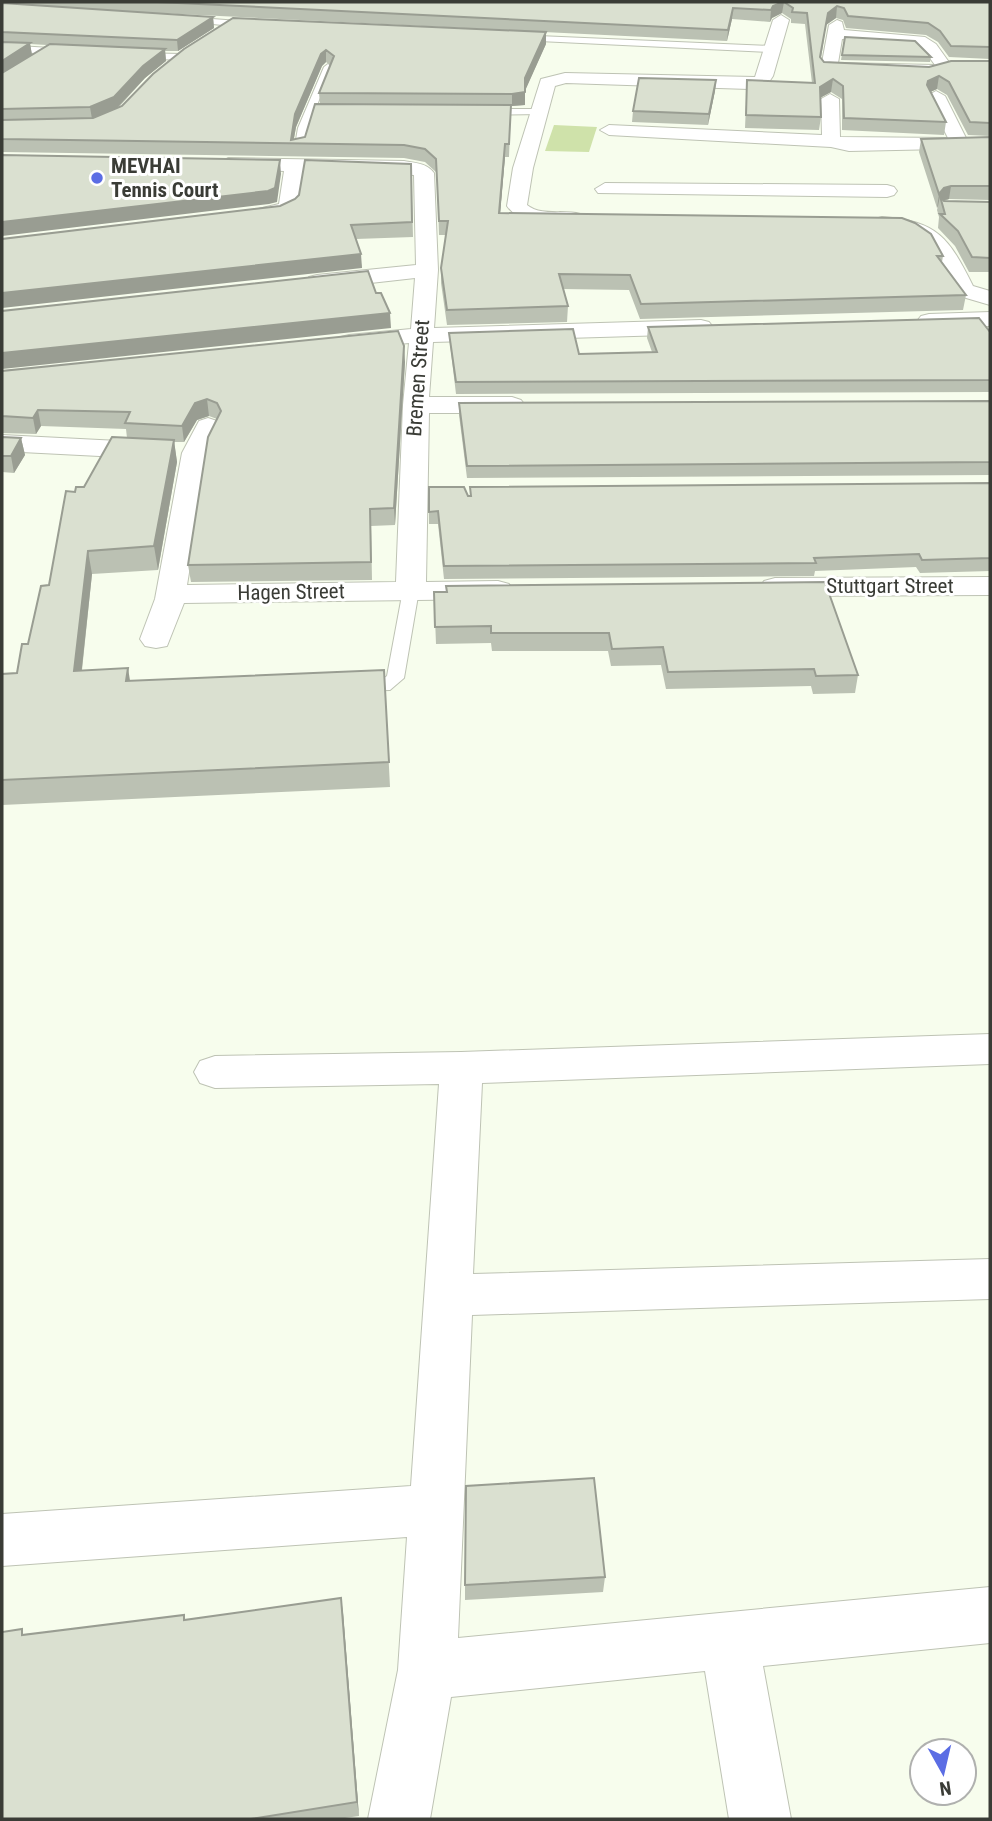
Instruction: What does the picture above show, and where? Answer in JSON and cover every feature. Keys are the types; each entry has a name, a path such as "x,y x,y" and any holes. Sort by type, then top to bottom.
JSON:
{"street":[{"path":"586,218 531,217 521,213 517,206 547,83 565,78 749,84 761,81 765,76 781,20"},
{"path":"837,30 919,40 948,65 928,72 829,68 837,30"},
{"path":"936,96 959,142"},
{"path":"830,99 840,143 836,150 613,149 611,124 717,128 840,143 990,143"},
{"path":"211,164 297,157 288,207 274,213 220,221"},
{"name":"Bremen Street","path":"297,157 418,169 424,173 427,270 416,405 426,489 411,590"},
{"path":"873,157 900,224"},
{"path":"605,189 887,191"},
{"path":"859,223 900,224 921,229 937,238 964,290 990,298"},
{"path":"290,285 427,270"},
{"path":"907,321 990,319"},
{"path":"325,345 420,335 726,326"},
{"path":"416,405 539,404"},
{"path":"156,639 170,594 195,453 208,426"},
{"path":"2,443 195,453"},
{"name":"Stuttgart Street","path":"742,588 990,586"},
{"path":"411,590 521,590"},
{"name":"Hagen Street","path":"170,594 411,590"},
{"path":"215,1072 461,1068 990,1049"},
{"path":"399,1819 426,1670 461,1068"},
{"path":"449,1295 990,1279"},
{"path":"2,1540 435,1510"},
{"path":"426,1670 990,1615"},
{"path":"729,1639 760,1819"}],"lane":[{"path":"175,19 258,25"},
{"path":"219,31 231,24"},
{"path":"508,37 771,49"},
{"path":"2,48 83,52"},
{"path":"10,60 26,49"},
{"path":"171,65 190,50"},
{"path":"31,62 48,51"},
{"path":"133,55 181,57"},
{"path":"297,157 303,128 328,67"},
{"path":"310,111 323,111"},
{"path":"471,112 538,112"},
{"path":"336,688 384,685 393,681 411,590"}],"green space":[{"path":"554,125 597,127 589,152 545,151"}],"building":[{"path":"157,2 783,2 773,6 771,10 733,8 728,30"},
{"path":"784,2 990,2 990,47 951,46 940,31 928,23 848,16 844,8 837,6 828,13 820,57 824,62 929,67 951,61 990,61 990,123 970,122 949,82 939,76 928,81 927,85 946,122 844,118 843,86 833,79 820,87 821,117 746,115 747,80 815,83 807,13 792,12 793,8"},
{"path":"2,3 213,17 177,40 2,32"},
{"path":"233,18 546,32 525,78 525,92 512,94 319,93 334,56 326,50 321,54 295,114 291,140 305,137 315,104 511,105 509,144 505,144 499,213 902,218 931,234 943,256 937,256 966,295 641,304 630,275 559,274 568,306 447,310 441,268 448,221 439,221 436,159 425,149 404,145 2,139 2,120 93,118 122,106 153,74 184,49"},
{"path":"845,37 915,41 931,57 842,55"},
{"path":"2,42 30,43 2,61"},
{"path":"50,44 165,49 143,66 114,97 90,107 2,109 2,73"},
{"path":"639,78 716,80 709,114 633,111"},
{"path":"990,137 990,186 951,186 944,188 939,194 921,139"},
{"path":"2,155 280,160 275,188 268,191 2,222"},
{"path":"305,160 411,164 412,222 351,225 361,254 2,293 2,239 280,206 299,195"},
{"path":"940,196 944,201 990,202 990,258 972,257 958,231 940,214 945,214"},
{"path":"368,271 376,293 381,293 390,313 2,353 2,311"},
{"path":"979,318 990,332 990,380 456,382 449,333 573,329 579,354 657,352 648,327"},
{"path":"398,331 404,346 394,508 370,509 371,562 188,565 208,437 221,411 217,403 207,399 195,403 182,426 125,423 130,412 38,410 33,418 2,416 2,371"},
{"path":"990,401 990,462 467,466 459,403"},
{"path":"2,437 21,438 11,456 2,456"},
{"path":"112,437 174,440 154,546 88,551 74,671 128,668 126,681 384,670 389,762 2,780 2,674 17,673 22,644 28,644 41,586 49,585 66,491 75,492 76,487 84,487"},
{"path":"990,483 990,558 922,560 919,554 814,558 816,563 444,566 438,511 429,512 429,487 464,487 468,496 471,496 470,487"},
{"path":"825,582 858,675 816,676 814,669 668,672 663,647 612,649 609,633 491,633 491,626 435,627 434,592 447,592 446,586"},
{"path":"594,1478 605,1577 465,1585 466,1486"},
{"path":"341,1598 357,1802 251,1819 2,1819 2,1632 22,1629 22,1635 184,1615 184,1620"}],"place":[{"name":"MEVHAI Tennis Court","path":"97,178"}]}
